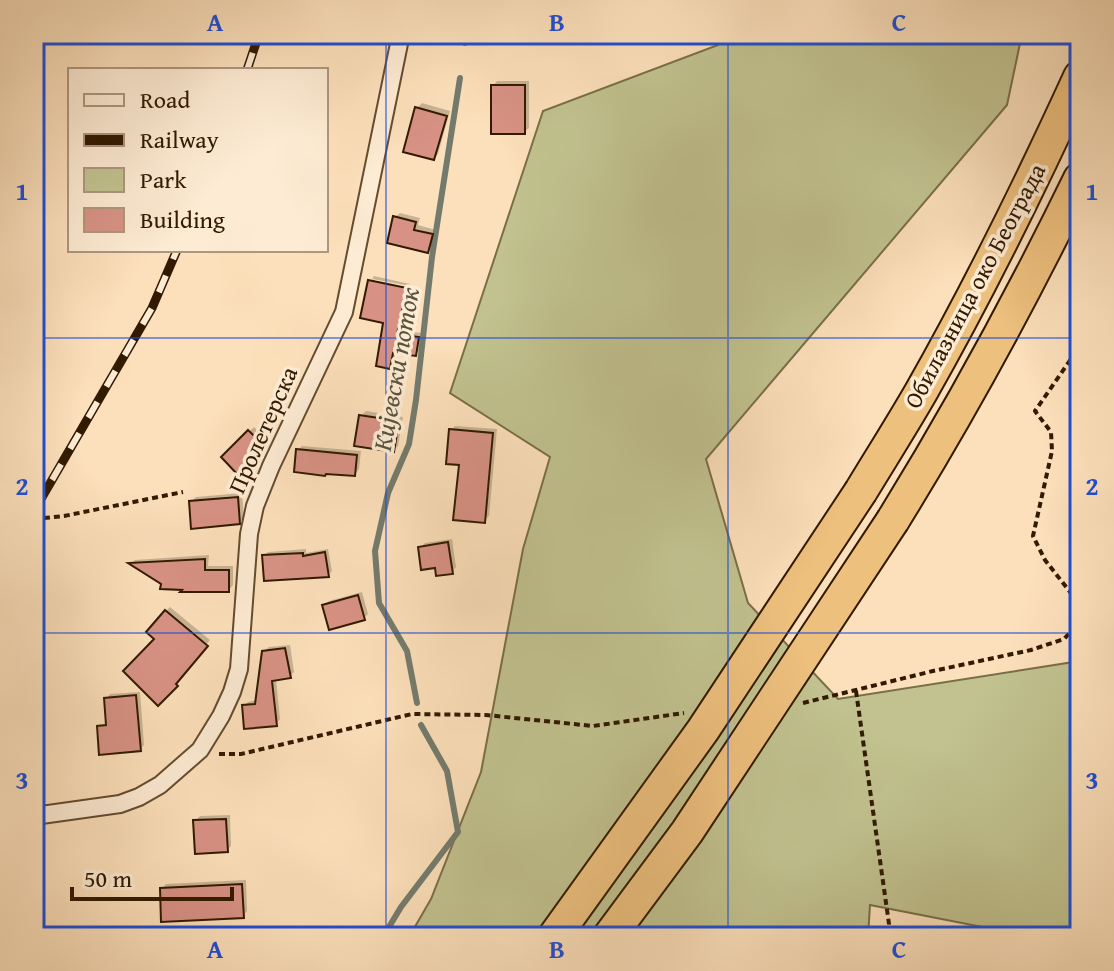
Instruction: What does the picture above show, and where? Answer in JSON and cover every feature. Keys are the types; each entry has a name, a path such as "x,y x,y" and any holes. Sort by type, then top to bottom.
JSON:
{"highway":[{"name":"Обилазница око Београда","path":"554,937 703,730 861,491 921,393 1038,169 1080,77"},
{"name":"Обилазница око Београда","path":"609,937 687,832 893,520 970,389 1080,179"}],"street":[{"name":"Пролетерска","path":"34,816 120,804 139,797 160,785 200,750 221,716 239,669 251,519 266,475 344,312 401,34"}],"path":[{"path":"1035,411 1080,346"},
{"path":"34,519 183,492"},
{"path":"856,691 889,924 888,937"}],"green space":[{"path":"721,34 1022,34 1007,105 706,459 748,603 838,699 1080,661 1080,937 1033,937 870,905 868,937 409,937 431,899 481,772 523,549 550,457 450,393 543,111 718,45"}],"building":[{"path":"491,85 525,85 525,134 491,134"},
{"path":"415,107 447,116 434,160 403,152"},
{"path":"393,216 416,222 414,230 433,234 428,253 387,243"},
{"path":"368,280 407,288 397,334 419,337 416,356 393,353 390,369 376,366 383,323 360,318"},
{"path":"359,415 399,421 394,452 354,446"},
{"path":"449,429 493,433 485,523 453,520 459,465 446,464"},
{"path":"248,430 266,447 238,475 221,457"},
{"path":"296,449 357,455 355,476 294,472"},
{"path":"238,497 240,524 191,529 189,501"},
{"path":"448,542 453,574 436,576 435,568 421,570 418,547"},
{"path":"325,552 329,577 264,581 262,555 303,553 303,556"},
{"path":"205,559 205,570 229,570 229,592 160,589 161,584 128,563"},
{"path":"358,595 365,620 329,630 322,605"},
{"path":"165,610 208,646 176,684 178,686 158,706 123,671 154,639 146,632"},
{"path":"285,648 291,678 272,681 277,726 244,729 242,705 255,704 262,651"},
{"path":"136,695 141,751 99,755 97,726 106,725 104,698"},
{"path":"226,819 228,852 195,854 193,820"},
{"path":"242,884 244,918 161,922 160,888"}],"waterway":[{"name":"Кијевски поток","path":"465,43 466,34"},
{"name":"Кијевски поток","path":"417,703 407,651 379,603 375,551 388,493 409,444 432,257 460,78"},
{"name":"Кијевски поток","path":"383,937 401,907 458,832 447,771 421,725"}],"railway":[{"path":"248,68 259,34"},
{"path":"34,511 152,308 176,252"}]}
